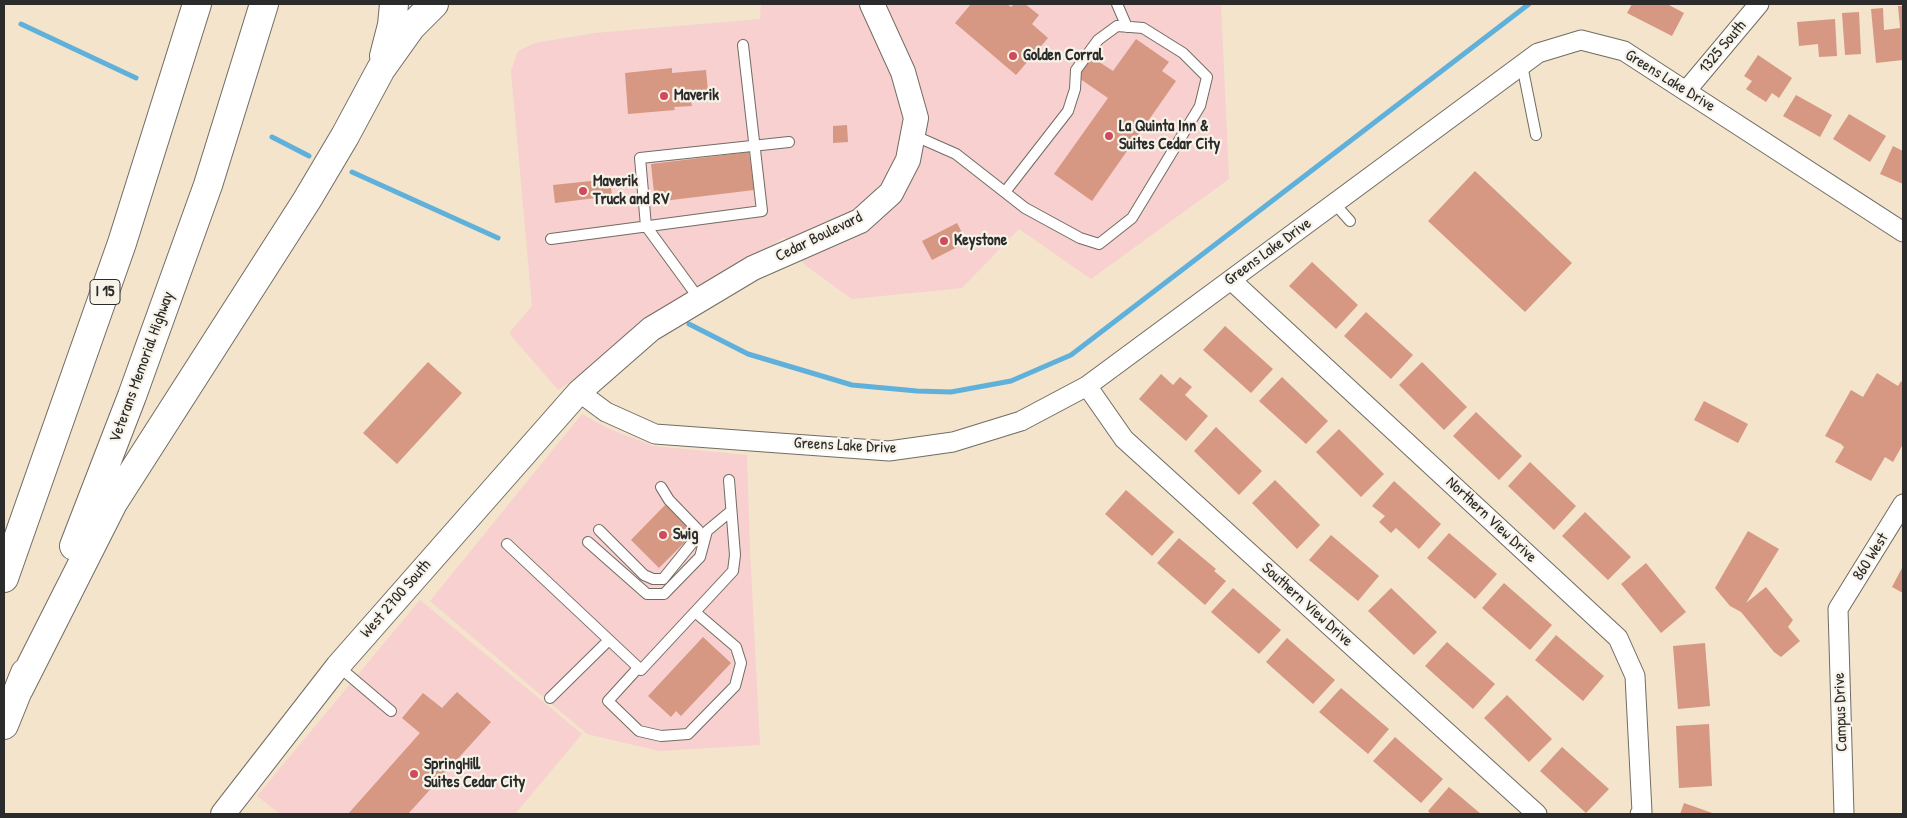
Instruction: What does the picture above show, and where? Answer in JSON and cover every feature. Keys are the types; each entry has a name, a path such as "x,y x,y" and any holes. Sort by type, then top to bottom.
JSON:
{"highway":[{"name":"I 15","path":"4,578 122,243 197,4"},
{"name":"Veterans Memorial Highway","path":"4,724 132,396 208,186 264,4"},
{"path":"381,69 392,25 394,4"},
{"path":"19,689 113,503 312,192 381,69 411,27 434,4"}],"street":[{"name":"Cedar Boulevard","path":"579,392 651,329 753,268 860,221 891,193 908,160 916,118 903,72 872,4"},
{"name":"1325 South","path":"1686,91 1759,4"},
{"name":"Greens Lake Drive","path":"579,392 606,412 655,434 889,451 953,442 1021,422 1087,386 1538,53 1581,40 1624,51 1903,232"},
{"name":"Northern View Drive","path":"1231,280 1618,638 1635,676 1642,812 1640,814"},
{"name":"Southern View Drive","path":"1087,386 1124,439 1537,814"},
{"name":"West 2700 South","path":"223,814 338,666 579,392"},
{"name":"860 West","path":"1838,609 1903,504"},
{"name":"Campus Drive","path":"1838,609 1844,814"}],"lane":[{"path":"1117,4 1127,27"},
{"path":"913,135 956,154 1025,208 1080,238 1099,244 1132,218 1200,106 1207,77 1182,53 1143,28 1117,26 1098,40 1076,70 1075,90 1068,111 1005,192"},
{"path":"550,240 762,211 742,45"},
{"path":"1522,65 1536,135"},
{"path":"700,300 646,226 640,158 789,142"},
{"path":"1334,203 1350,221"},
{"path":"507,544 641,670 733,571 735,555 729,480"},
{"path":"661,488 669,500 703,530"},
{"path":"599,530 644,575 653,579 664,579 703,530 731,511"},
{"path":"588,542 647,594 664,594 700,557 703,530"},
{"path":"638,668 608,701 640,731 661,736 688,734 735,686 741,663 736,647 695,612"},
{"path":"550,698 609,640"},
{"path":"338,666 390,711"}],"shaded area":[{"path":"761,4 1221,4 1229,179 1091,279 1019,229 962,288 852,299 805,265 784,237 558,390 509,333 532,306 511,71 518,51 535,43 595,33 760,19"},
{"path":"582,414 607,428 653,446 747,455 760,745 659,751 587,734 430,601"},
{"path":"420,600 582,734 515,814 280,814 257,796"}],"building":[{"name":"Golden Corral","path":"971,4 1007,4 1011,7 1014,4 1025,4 1039,15 1032,24 1048,38 1016,75 955,23"},
{"path":"1632,4 1667,4 1684,13 1672,36 1627,13"},
{"path":"1898,6 1903,6 1903,60 1876,63 1871,9 1883,8 1884,30 1900,28"},
{"path":"1859,12 1861,54 1845,55 1842,13"},
{"path":"1835,19 1837,56 1819,57 1818,44 1799,46 1797,22"},
{"name":"La Quinta Inn & Suites Cedar City","path":"1136,39 1169,62 1162,71 1176,81 1092,201 1054,174 1108,98 1076,76 1090,56 1113,71"},
{"path":"1758,55 1792,78 1779,98 1772,93 1766,102 1746,89 1752,81 1744,76"},
{"name":"Maverik","path":"672,68 672,73 706,70 708,91 701,91 702,101 691,102 692,106 674,107 675,110 628,114 625,73"},
{"path":"1796,95 1832,115 1820,137 1783,116"},
{"path":"1849,114 1886,136 1870,162 1833,139"},
{"path":"847,125 848,142 833,143 833,126"},
{"path":"1893,146 1903,151 1903,184 1880,174"},
{"path":"749,152 754,190 655,202 651,164"},
{"path":"1475,171 1572,263 1525,312 1428,221"},
{"name":"Maverik Truck and RV","path":"610,179 612,196 555,203 553,185"},
{"name":"Keystone","path":"957,223 967,242 932,260 922,241"},
{"path":"1312,262 1358,305 1336,329 1289,286"},
{"path":"1366,312 1413,355 1391,379 1344,336"},
{"path":"1225,326 1273,369 1251,393 1203,350"},
{"path":"428,362 462,393 397,464 363,433"},
{"path":"1422,362 1467,407 1444,430 1399,385"},
{"path":"1877,373 1898,386 1901,381 1903,383 1903,444 1893,462 1885,457 1871,481 1835,462 1844,447 1825,436 1851,390 1863,397"},
{"path":"1161,374 1173,385 1180,377 1192,387 1185,395 1208,416 1186,441 1139,399"},
{"path":"1282,377 1328,421 1306,444 1259,401"},
{"path":"1704,401 1748,424 1738,443 1694,420"},
{"path":"1476,412 1522,456 1499,480 1453,436"},
{"path":"1216,427 1262,471 1239,495 1194,451"},
{"path":"1339,429 1384,474 1361,497 1316,452"},
{"path":"1530,462 1576,506 1554,530 1508,486"},
{"path":"1275,480 1320,525 1297,549 1252,503"},
{"path":"1394,481 1441,524 1419,549 1396,528 1391,533 1379,522 1385,516 1372,506"},
{"path":"1126,490 1174,532 1152,556 1105,514"},
{"name":"Swig","path":"667,503 696,531 659,568 631,540"},
{"path":"1585,512 1631,557 1608,580 1562,536"},
{"path":"1748,531 1779,549 1746,603 1766,587 1793,620 1788,627 1800,641 1781,657 1774,652 1741,612 1730,606 1715,588"},
{"path":"1449,533 1497,574 1475,599 1427,558"},
{"path":"1331,535 1379,576 1358,601 1309,560"},
{"path":"1179,538 1216,569 1214,571 1226,581 1205,605 1157,563"},
{"path":"1646,563 1686,612 1661,633 1621,584"},
{"path":"1903,566 1903,593 1892,587"},
{"path":"1504,583 1552,625 1530,650 1482,608"},
{"path":"1233,588 1281,630 1259,654 1211,612"},
{"path":"1391,588 1437,632 1414,655 1368,611"},
{"path":"1556,635 1604,676 1583,701 1535,660"},
{"path":"703,637 731,663 681,716 676,711 671,717 648,696"},
{"path":"1287,638 1335,680 1313,704 1266,662"},
{"path":"1447,642 1495,684 1473,709 1425,666"},
{"path":"1705,643 1710,706 1678,709 1673,646"},
{"path":"1341,688 1389,729 1368,754 1319,712"},
{"name":"SpringHill Suites Cedar City","path":"457,692 491,722 408,814 348,814 420,733 402,718 423,693 442,708"},
{"path":"1507,695 1552,739 1529,762 1484,718"},
{"path":"1709,724 1712,786 1679,788 1676,726"},
{"path":"1395,737 1443,779 1421,803 1373,761"},
{"path":"1562,747 1609,789 1586,813 1540,771"},
{"path":"1449,787 1481,814 1431,814 1428,811"},
{"path":"1684,803 1715,814 1680,814"}],"waterway":[{"path":"689,324 748,354 852,385 951,392 1011,381 1071,355 1529,4"},
{"path":"21,24 136,78"},
{"path":"272,137 309,156"},
{"path":"352,172 498,238"}],"place":[{"name":"Golden Corral","path":"1013,56"},
{"name":"Maverik","path":"664,96"},
{"name":"La Quinta Inn & Suites Cedar City","path":"1109,136"},
{"name":"Maverik Truck and RV","path":"583,191"},
{"name":"Keystone","path":"944,241"},
{"name":"Swig","path":"663,535"},
{"name":"SpringHill Suites Cedar City","path":"414,774"}]}
